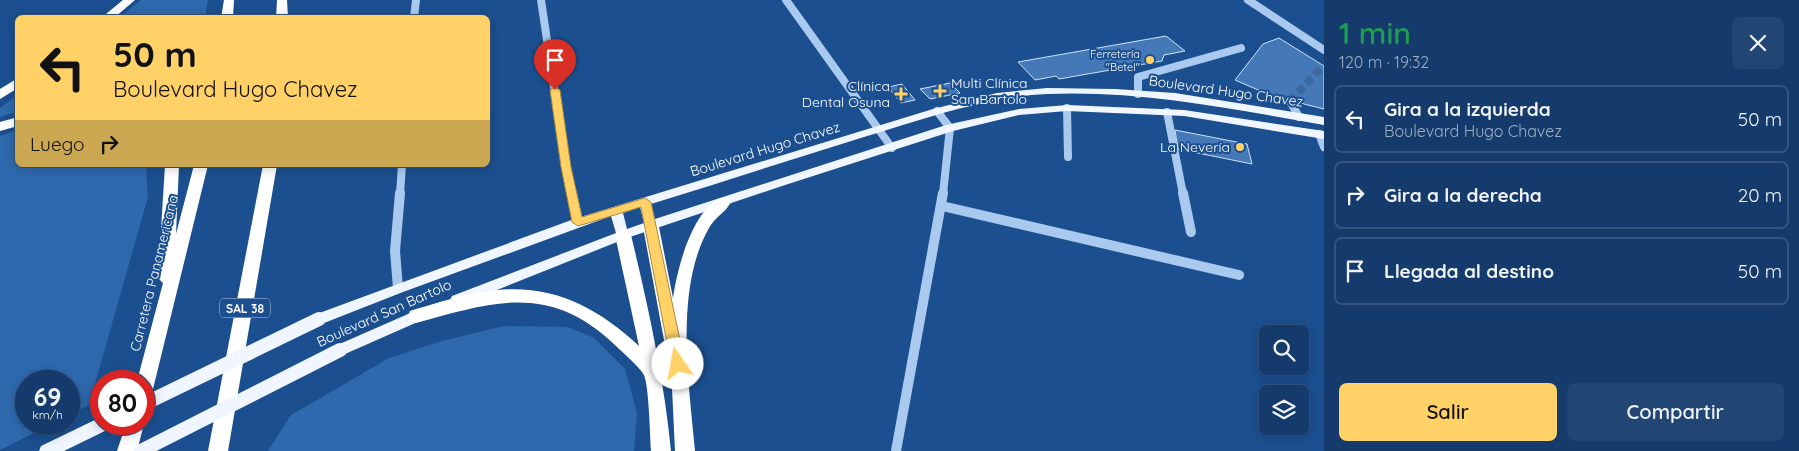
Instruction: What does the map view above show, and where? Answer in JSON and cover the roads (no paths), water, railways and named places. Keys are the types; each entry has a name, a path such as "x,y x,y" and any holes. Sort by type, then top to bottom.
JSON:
{"highway":[{"path":"110,15 130,0"},
{"path":"227,15 229,0"},
{"path":"282,0 282,15"},
{"path":"0,95 15,84"},
{"path":"0,127 15,122"},
{"path":"164,313 172,167"},
{"name":"Carretera Panamericana","path":"149,370 200,167"},
{"name":"SAL 38","path":"218,451 270,167"},
{"path":"678,364 681,285 702,226 724,202"},
{"path":"651,227 678,364 685,451"},
{"path":"623,235 645,329 658,413 661,451"},
{"path":"416,316 488,297 536,295 575,308 600,322 630,346 650,370"},
{"path":"127,451 132,435"}],"main road":[{"name":"Boulevard Hugo Chavez","path":"319,320 398,288 578,222 877,129 997,96 1047,91 1175,96 1324,121"},
{"name":"Boulevard Hugo Chavez","path":"651,227 778,183 950,128 1019,112 1067,108 1167,112 1321,135"},
{"path":"645,202 651,227"},
{"path":"616,211 623,235"},
{"name":"Boulevard San Bartolo","path":"141,451 340,350 416,316 623,235 651,227"},
{"name":"Boulevard San Bartolo","path":"155,399 319,320"},
{"path":"47,451 90,430"}],"street":[{"path":"414,15 416,0"},
{"path":"542,0 566,167 578,222"},
{"path":"786,0 892,148"},
{"path":"1248,0 1324,50"},
{"path":"1290,101 1299,117"},
{"path":"1067,108 1068,158"},
{"path":"896,451 942,206 950,128 937,111"},
{"path":"1167,112 1191,232"},
{"path":"1321,135 1324,147"},
{"path":"398,288 395,251 402,167"},
{"path":"942,206 1239,275"}],"lane":[{"path":"1138,94 1138,77 1240,48"}],"tunnel":[{"path":"1290,101 1323,66"}],"place":[{"name":"Ferretería \"Betel\"","path":"1150,60"},
{"name":"Multi Clínica San Bartolo","path":"940,91"},
{"name":"Clínica Dental Osuna","path":"901,94"},
{"name":"La Nevería","path":"1240,147"}]}
